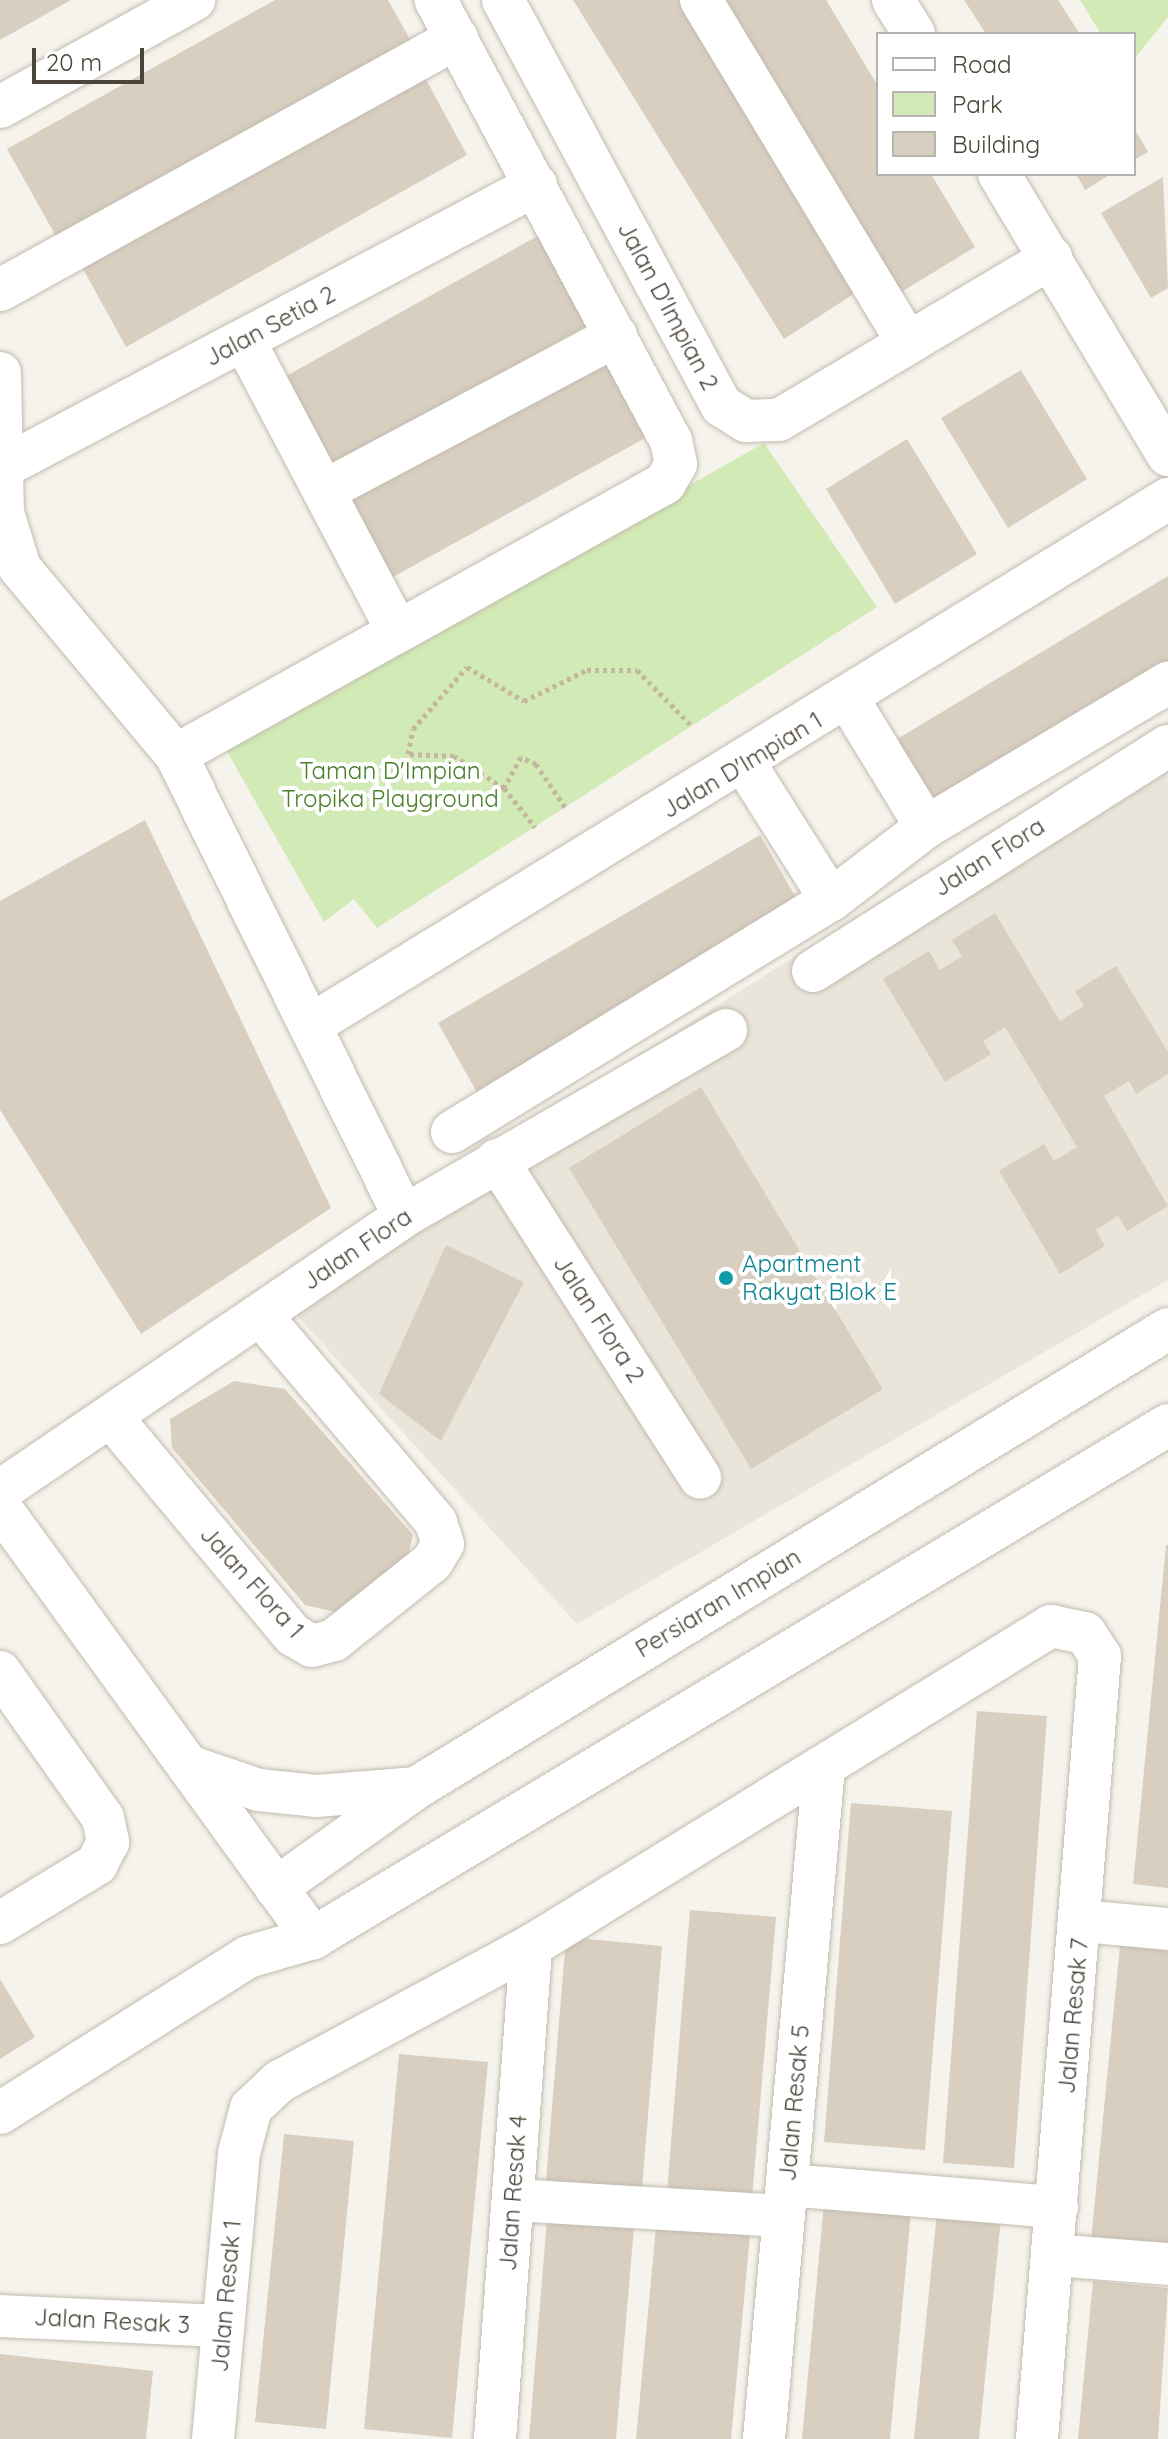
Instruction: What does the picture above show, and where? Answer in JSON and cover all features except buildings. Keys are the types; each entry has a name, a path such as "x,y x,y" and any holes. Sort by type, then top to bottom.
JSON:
{"street":[{"path":"0,107 194,0"},
{"path":"176,755 665,483 676,464 671,441 436,0"},
{"name":"Jalan D'Impian 2","path":"503,0 722,406 746,421 779,420 1051,258"},
{"path":"701,0 908,343"},
{"path":"893,0 913,32"},
{"path":"0,290 457,38"},
{"path":"1000,176 1168,455"},
{"name":"Jalan Setia 2","path":"5,466 536,185"},
{"path":"324,491 616,336"},
{"path":"244,340 397,630"},
{"path":"0,373 5,466 3,513 20,568 176,755 404,1216"},
{"name":"Jalan D'Impian 1","path":"311,1025 745,764 1168,499"},
{"path":"452,1132 831,900 926,827 1168,683"},
{"path":"848,699 926,827"},
{"name":"Jalan Flora","path":"813,971 1168,746"},
{"path":"745,764 831,900"},
{"name":"Jalan Flora","path":"0,1491 112,1418 404,1216 726,1030"},
{"name":"Jalan Flora 2","path":"497,1160 700,1478"},
{"name":"Jalan Flora 1","path":"112,1418 293,1635 312,1646 334,1640 432,1562 443,1544 436,1522 261,1316"},
{"name":"Persiaran Impian","path":"276,1888 416,1788 1168,1329"},
{"path":"0,2113 248,1957 313,1938 1168,1425"},
{"path":"0,1507 313,1938"},
{"name":"Jalan Resak 1","path":"213,2439 239,2153 251,2108 280,2081 531,1946 1051,1626"},
{"name":"Jalan Resak 7","path":"1037,2439 1082,1921 1100,1656 1085,1633 1051,1626"},
{"path":"0,1672 103,1818 108,1842 97,1864 0,1923"},
{"path":"188,1766 259,1790 316,1796 416,1788"},
{"name":"Jalan Resak 5","path":"764,2439 824,1767"},
{"path":"248,1957 276,1888"},
{"path":"1082,1921 1168,1929"},
{"name":"Jalan Resak 4","path":"495,2439 531,1946"},
{"path":"513,2200 785,2200 1057,2207"},
{"path":"1054,2255 1168,2264"},
{"name":"Jalan Resak 3","path":"0,2316 223,2326"}],"path":[{"path":"535,827 504,788 454,756 408,754 413,729 467,667 524,701 587,670 637,670 692,726"},
{"path":"504,788 521,757 550,779 565,807"}],"shaded area":[{"path":"1168,721 1168,1280 577,1624 271,1287"}],"green space":[{"path":"1080,0 1168,0 1168,17 1136,57 1136,32 1100,32"},
{"name":"Taman D'Impian Tropika Playground","path":"764,443 877,607 377,928 354,899 324,922 225,748"}],"place":[{"name":"Apartment Rakyat Blok E","path":"726,1278"}]}
